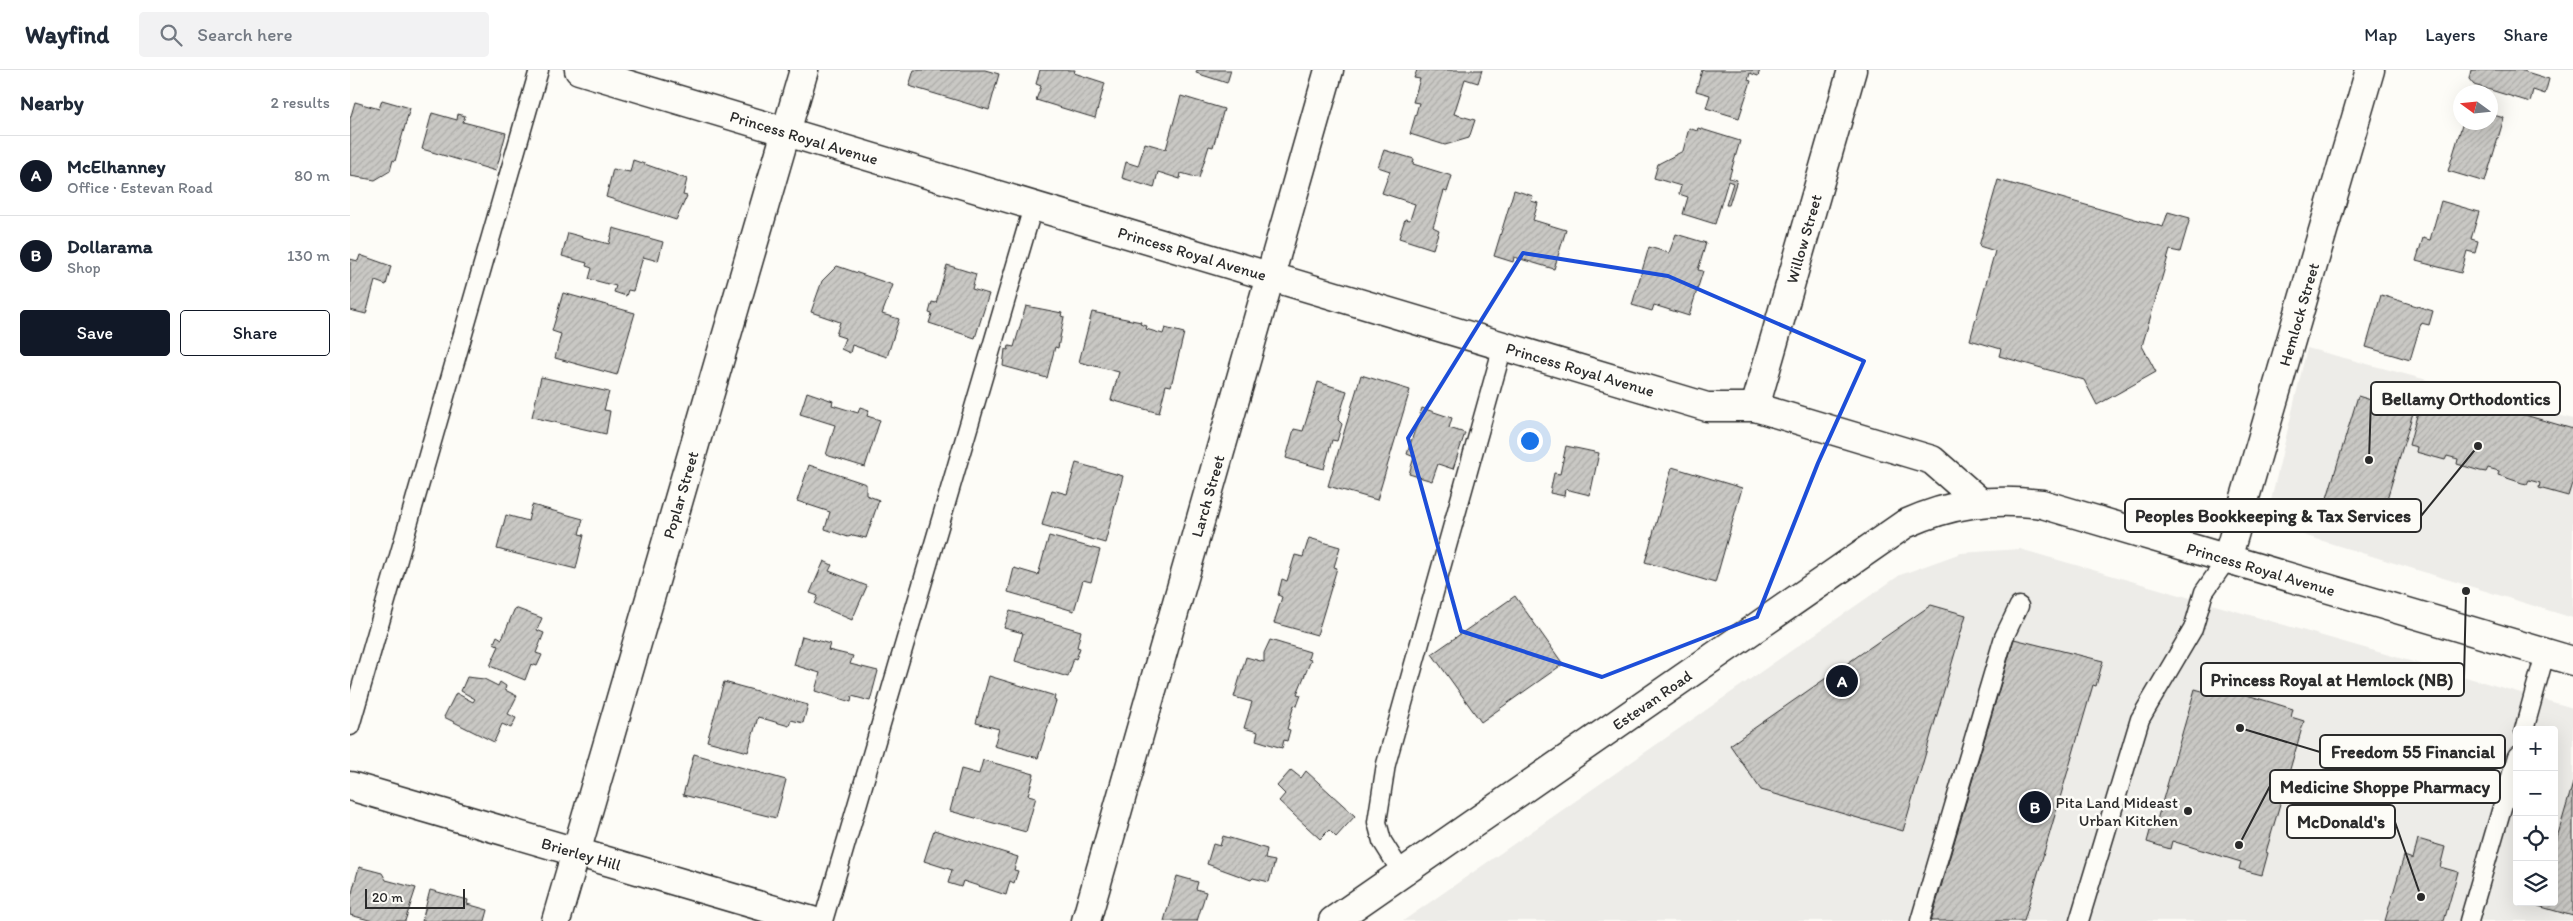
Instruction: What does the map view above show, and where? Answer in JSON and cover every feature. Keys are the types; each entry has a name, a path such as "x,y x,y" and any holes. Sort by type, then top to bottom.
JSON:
{"street":[{"name":"Princess Royal Avenue","path":"579,70 1033,207 1268,274 1707,407 1755,407 1932,460 1980,502 2010,500 2042,504 2573,662"},
{"name":"Poplar Street","path":"556,921 804,70"},
{"name":"Larch Street","path":"1086,921 1268,274 1329,70"},
{"name":"Willow Street","path":"1755,407 1852,70"},
{"name":"Hemlock Street","path":"2226,559 2370,70"},
{"name":"Estevan Road","path":"1333,921 1905,524 1944,508 1980,502"},
{"name":"Brierley Hill","path":"350,786 812,921"}],"lane":[{"path":"350,726 539,70"},
{"path":"823,921 1033,207"},
{"path":"1402,873 1382,841 1377,822 1386,764 1503,346"},
{"path":"2079,921 2140,719 2193,630 2204,592 2226,559"},
{"path":"1920,921 2004,637 2019,606"},
{"path":"2525,726 2545,654"},
{"path":"2469,921 2513,770"}],"highlighted area":[{"path":"1523,253 1668,276 1864,361 1818,463 1757,617 1602,677 1461,631 1408,438"}],"shaded area":[{"path":"2307,348 2573,419 2573,618 2287,530 2281,523 2279,512 2269,509"},
{"path":"2020,549 2573,708 2573,921 1403,921 1900,575 1961,553"}],"building":[{"path":"914,70 985,70 999,74 989,110 909,86"},
{"path":"1040,70 1075,70 1074,73 1105,83 1095,118 1036,100 1041,86 1036,84"},
{"path":"1197,70 1231,70 1227,83 1196,73"},
{"path":"1417,70 1482,70 1478,83 1465,79 1454,114 1475,120 1469,138 1445,145 1410,134 1419,103 1413,102 1420,79 1414,78"},
{"path":"1702,70 1760,70 1758,76 1750,73 1748,80 1751,81 1739,118 1706,108 1710,95 1696,91"},
{"path":"2471,70 2520,70 2549,79 2545,94 2533,90 2530,102 2498,92 2498,85 2474,85 2469,79"},
{"path":"1181,96 1224,109 1213,147 1209,146 1199,178 1181,173 1180,179 1158,172 1154,188 1122,178 1126,162 1138,166 1145,143 1166,149"},
{"path":"382,100 410,108 395,161 393,160 390,171 375,180 350,176 350,119 355,102 379,109"},
{"path":"432,113 457,120 458,114 465,116 463,122 506,133 496,171 422,149"},
{"path":"2498,116 2504,118 2485,182 2448,171 2461,130 2498,130"},
{"path":"1689,128 1697,131 1698,128 1740,141 1729,178 1737,180 1729,205 1726,205 1733,183 1728,181 1715,224 1683,214 1688,197 1679,194 1681,186 1654,178 1658,164 1683,151"},
{"path":"1384,150 1414,159 1413,164 1452,176 1447,192 1444,191 1433,227 1439,230 1433,249 1399,238 1405,219 1410,220 1415,204 1382,193 1390,171 1378,167"},
{"path":"633,160 687,179 683,195 687,196 676,220 606,197 613,169 630,172"},
{"path":"1998,180 2163,227 2168,212 2190,218 2180,252 2170,250 2142,346 2156,372 2097,405 2084,380 1999,356 2001,349 1970,340 1995,251 1979,246"},
{"path":"1514,190 1533,196 1531,201 1538,203 1533,220 1566,230 1554,269 1514,257 1513,262 1494,256"},
{"path":"2441,201 2479,212 2471,239 2478,241 2475,253 2467,251 2461,273 2416,261 2423,238 2430,240"},
{"path":"613,228 663,242 658,261 643,257 633,291 628,290 626,296 614,292 616,286 589,279 592,268 586,266 587,263 562,256 568,233 609,244"},
{"path":"1676,234 1706,243 1698,270 1703,271 1689,316 1654,305 1652,311 1632,305 1649,247 1669,253"},
{"path":"360,255 391,266 386,285 375,281 366,314 350,310 350,259 358,261"},
{"path":"947,265 976,274 972,289 989,294 975,338 929,323 932,314 929,313 932,302 936,303"},
{"path":"837,266 893,285 882,314 899,319 887,357 852,345 850,353 841,349 845,338 836,335 840,322 811,312 822,281"},
{"path":"563,293 635,313 617,375 555,358 561,334 552,331"},
{"path":"2381,295 2433,311 2429,325 2421,323 2410,360 2366,347"},
{"path":"1026,306 1062,313 1061,316 1064,317 1058,348 1055,347 1047,378 1003,366 1005,349 1008,350 1009,346 1014,347"},
{"path":"1092,312 1141,322 1140,324 1147,326 1146,329 1163,334 1165,328 1184,333 1171,386 1166,385 1159,413 1111,400 1119,372 1079,362"},
{"path":"1361,375 1410,390 1377,500 1328,486"},
{"path":"541,377 609,392 604,410 610,411 606,434 532,417"},
{"path":"1318,382 1347,391 1338,420 1342,424 1337,441 1332,440 1324,469 1286,458 1294,429 1303,431"},
{"path":"2425,386 2573,429 2573,480 2568,496 2539,488 2540,483 2529,480 2527,484 2498,475 2499,471 2488,468 2486,472 2480,471 2457,464 2458,459 2447,456 2445,460 2416,452 2417,447 2409,445"},
{"path":"807,392 833,401 832,405 858,413 860,407 869,410 867,416 880,420 865,467 826,455 835,425 800,414"},
{"path":"2358,396 2413,413 2379,525 2324,508"},
{"path":"1422,408 1452,418 1449,428 1465,433 1453,469 1438,464 1432,481 1409,474 1414,457 1407,454"},
{"path":"1566,446 1599,453 1590,495 1565,489 1564,496 1550,493 1554,473 1560,474"},
{"path":"1076,463 1123,476 1105,543 1042,525 1052,490 1067,494"},
{"path":"809,465 866,484 866,495 879,500 866,538 853,535 848,537 825,529 830,512 797,501"},
{"path":"1672,467 1742,488 1715,583 1645,562"},
{"path":"532,505 583,519 579,534 584,535 576,569 497,549 506,515 528,521"},
{"path":"1049,536 1100,550 1091,582 1083,580 1074,611 1008,592 1014,568 1038,575"},
{"path":"1309,538 1340,547 1334,567 1337,568 1317,635 1274,623 1282,597 1278,595 1282,579 1287,581 1295,555 1303,557"},
{"path":"824,561 832,565 829,571 867,586 852,620 815,604 818,596 810,593"},
{"path":"1515,596 1563,664 1481,722 1432,654"},
{"path":"1931,605 1966,615 1903,831 1761,790 1730,745"},
{"path":"515,608 542,618 537,630 544,633 536,653 542,655 537,666 531,664 525,680 490,666 499,646 494,643 497,636 502,639"},
{"path":"1010,611 1081,631 1077,647 1080,648 1076,659 1074,658 1068,677 1015,661 1023,633 1004,628"},
{"path":"802,636 830,644 828,650 853,656 850,664 878,671 870,701 852,696 851,702 815,691 820,673 794,665"},
{"path":"2014,639 2103,661 2096,686 2093,685 2024,921 1931,921"},
{"path":"1270,640 1310,652 1308,659 1311,660 1297,694 1301,695 1297,706 1294,705 1287,729 1290,730 1287,741 1284,740 1282,748 1256,740 1258,732 1244,728 1252,702 1234,697 1246,657 1264,662 1264,653"},
{"path":"989,676 1055,696 1054,700 1056,701 1038,758 994,746 999,729 976,723"},
{"path":"467,677 484,679 498,686 500,682 506,686 505,690 517,696 508,714 516,718 511,728 502,724 494,742 444,717 456,693 473,702 475,699 461,691"},
{"path":"724,682 808,705 803,723 791,720 789,726 758,717 748,752 707,741"},
{"path":"2211,684 2293,709 2291,717 2304,721 2266,852 2268,853 2262,875 2239,869 2241,862 2172,841 2170,849 2147,842 2153,820 2157,820 2195,689 2209,693"},
{"path":"694,754 786,780 776,818 683,795"},
{"path":"983,760 1034,774 1028,795 1036,797 1026,832 950,811 961,769 979,774"},
{"path":"1291,770 1301,778 1306,771 1355,816 1336,837 1329,830 1320,839 1279,801 1285,794 1277,786"},
{"path":"2573,783 2573,916 2538,906 2558,906 2558,834"},
{"path":"934,830 1018,857 1014,870 1018,871 1014,883 1010,881 1006,895 963,881 961,887 948,883 952,870 924,861"},
{"path":"1223,836 1267,849 1265,859 1275,861 1269,882 1253,878 1251,880 1207,864 1213,844 1220,846"},
{"path":"2418,839 2445,847 2440,867 2458,872 2444,921 2385,921 2404,856 2413,859"},
{"path":"359,867 382,873 386,880 416,888 405,921 373,921 350,915 350,900"},
{"path":"1177,876 1198,882 1196,889 1206,892 1197,921 1164,921"},
{"path":"430,890 468,900 467,904 488,910 485,921 422,921"}],"place":[{"name":"Peoples Bookkeeping & Tax Services","path":"2478,446"},
{"name":"Bellamy Orthodontics","path":"2369,460"},
{"name":"Princess Royal at Hemlock (NB)","path":"2466,591"},
{"name":"McElhanney","path":"1842,681"},
{"name":"Freedom 55 Financial","path":"2240,728"},
{"name":"Dollarama","path":"2035,807"},
{"name":"Pita Land Mideast Urban Kitchen","path":"2188,811"},
{"name":"Medicine Shoppe Pharmacy","path":"2239,845"},
{"name":"McDonald's","path":"2421,897"}]}
